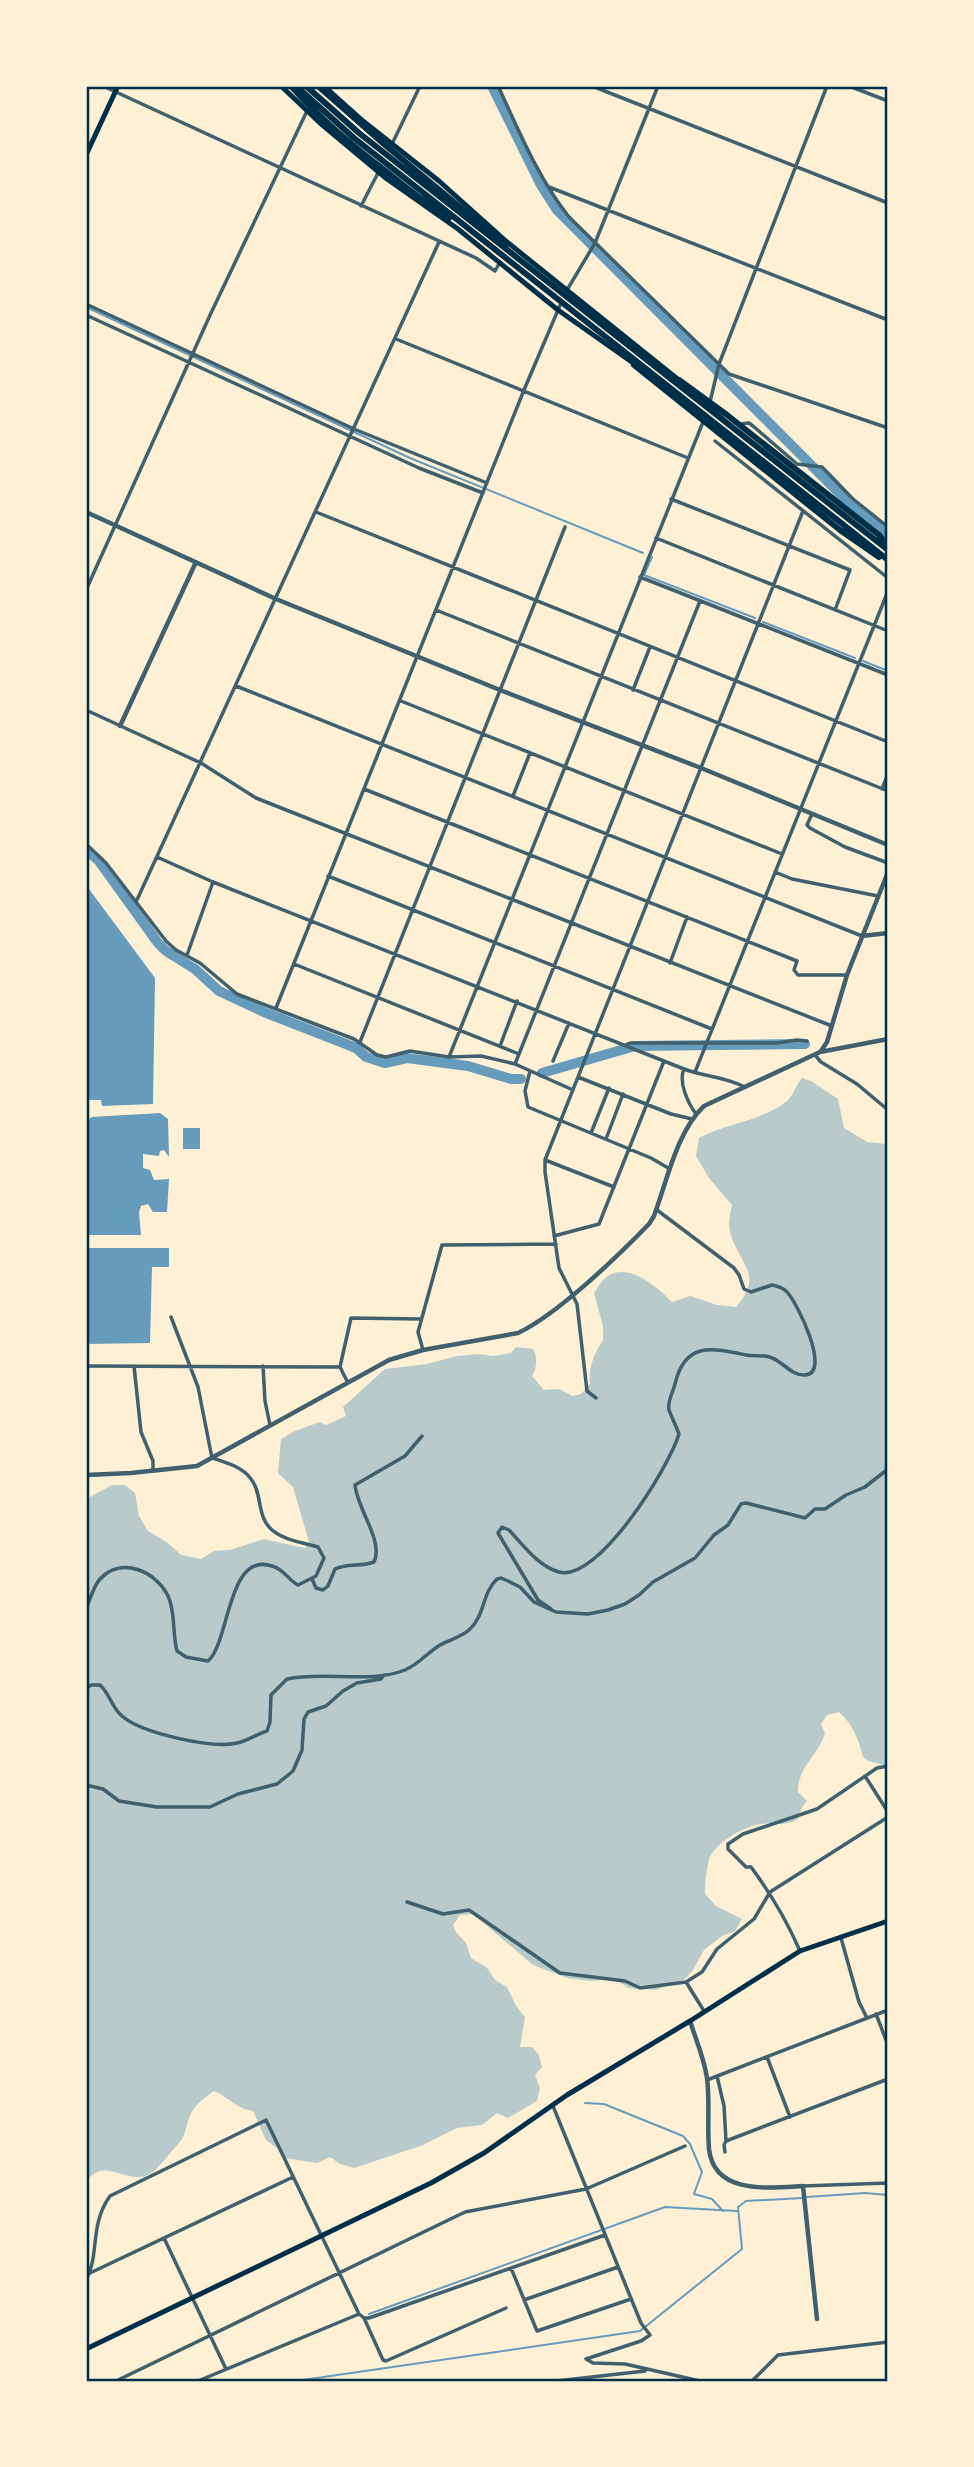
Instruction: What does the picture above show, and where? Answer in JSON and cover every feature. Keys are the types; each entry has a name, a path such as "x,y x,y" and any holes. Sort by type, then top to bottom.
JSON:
{"highway":[{"path":"293,86 323,119 414,194 474,234"},
{"path":"293,86 474,234 888,561"},
{"path":"306,86 359,133 888,548"},
{"path":"318,86 384,145 505,243 524,263"},
{"path":"605,337 628,360 720,436 867,551 888,561"},
{"path":"645,359 709,401 812,481 879,536 888,548"}],"main road":[{"path":"281,86 379,172 500,262 558,310 743,447 888,561"},
{"path":"324,86 439,181 507,242 888,548"},
{"path":"86,155 117,89"},
{"path":"86,2349 454,2170 552,2104 800,1951 888,1921"}],"street":[{"path":"103,86 117,89 476,258 495,271 500,262"},
{"path":"362,205 419,86"},
{"path":"498,86 547,186 569,217 719,363 737,378 888,428"},
{"path":"592,86 888,203"},
{"path":"276,1008 524,390 567,289 595,243 658,86"},
{"path":"449,1057 705,418 719,363 827,86"},
{"path":"849,86 888,101"},
{"path":"86,590 188,362 307,111"},
{"path":"547,186 888,320"},
{"path":"136,902 439,242"},
{"path":"86,304 354,429 487,484"},
{"path":"86,315 350,438 483,493"},
{"path":"396,339 688,458"},
{"path":"733,426 748,423 797,464 822,467 853,499 888,527"},
{"path":"715,441 888,578"},
{"path":"739,460 743,447"},
{"path":"671,499 850,570 835,610"},
{"path":"596,1398 587,1391 579,1318 572,1294 562,1276 554,1236 545,1160 803,511"},
{"path":"86,512 276,599 888,845"},
{"path":"316,512 888,742"},
{"path":"360,1042 565,527"},
{"path":"656,538 888,631"},
{"path":"120,726 196,562"},
{"path":"640,577 888,676"},
{"path":"695,1072 888,592"},
{"path":"515,1064 699,601"},
{"path":"436,610 888,791"},
{"path":"633,690 651,646"},
{"path":"236,686 862,936 888,933"},
{"path":"400,701 782,854"},
{"path":"86,710 201,763 256,798 832,1026"},
{"path":"513,796 530,753"},
{"path":"882,789 888,774"},
{"path":"364,789 797,961 794,971 798,975 847,975"},
{"path":"812,814 807,825 810,828 845,847 888,863"},
{"path":"86,844 106,863 166,941 176,950 200,963 237,994 360,1042 369,1051 386,1057 410,1051 449,1057 481,1056 515,1064 573,1090"},
{"path":"157,857 213,882 684,1069 716,1076 744,1087"},
{"path":"775,872 792,879 878,896"},
{"path":"818,1054 827,1042 847,975 888,872"},
{"path":"328,876 712,1029"},
{"path":"187,955 213,882"},
{"path":"670,963 687,917"},
{"path":"294,964 519,1054"},
{"path":"500,1046 517,1002"},
{"path":"553,1061 569,1023"},
{"path":"86,1473 188,1468 212,1458 389,1360 423,1350 518,1333 533,1326 649,1224 694,1117 704,1106 818,1054 888,1039"},
{"path":"625,1045 807,1041"},
{"path":"818,1054 821,1062 857,1084 888,1111"},
{"path":"554,1236 600,1224 664,1061"},
{"path":"684,1069 681,1078 694,1117"},
{"path":"530,1071 524,1091 528,1107 630,1148 671,1170"},
{"path":"578,1076 647,1104 694,1117"},
{"path":"591,1133 609,1088"},
{"path":"606,1139 624,1094"},
{"path":"545,1160 614,1187"},
{"path":"555,1612 538,1600 498,1533 500,1529 509,1530 544,1565 560,1573 576,1571 595,1558 621,1531 644,1502 672,1454 679,1434 668,1407 681,1365 687,1359 704,1350 715,1348 774,1358 793,1372 804,1376 811,1373 814,1367 815,1359 805,1321 787,1292 772,1285 751,1292 744,1289 734,1268 656,1210"},
{"path":"423,1350 418,1332 442,1245 556,1244"},
{"path":"171,1317 200,1395 212,1458"},
{"path":"347,1381 340,1367 351,1318 421,1319"},
{"path":"86,1366 340,1367"},
{"path":"134,1366 141,1432 153,1461 153,1471"},
{"path":"263,1366 265,1401 270,1425"},
{"path":"312,1579 316,1588 323,1590 328,1586 335,1569 345,1564 373,1562 377,1548 355,1485 398,1461 413,1449 422,1436"},
{"path":"86,1609 99,1581 110,1571 124,1566 140,1570 156,1580 168,1596 177,1651 186,1657 208,1661 214,1655 228,1617 235,1587 245,1573 256,1566 266,1565 286,1573 290,1580 298,1585 312,1579 324,1558 322,1551 318,1547 280,1536 269,1527 261,1513 251,1479 237,1468 212,1458"},
{"path":"86,1689 91,1685 100,1685 120,1715 135,1726 166,1736 239,1743 267,1731 271,1695 287,1679 384,1675 420,1663 437,1647 467,1632 480,1618 490,1588 496,1579 520,1587 534,1602 555,1612 598,1613 625,1604 653,1582 695,1558 714,1535 729,1525 741,1504 805,1517 815,1509 825,1509 846,1495 865,1487 888,1469"},
{"path":"86,1785 103,1789 119,1801 157,1807 210,1807 239,1794 276,1783 293,1770 302,1750 304,1720 309,1713 326,1706 357,1683 381,1679 384,1675"},
{"path":"800,1951 770,1892 751,1867 746,1867 728,1849 728,1844 743,1834 817,1809 877,1768 888,1766"},
{"path":"407,1902 443,1914 469,1910 560,1973 625,1981 640,1988 686,1982 702,1972 717,1949 754,1919 770,1892 888,1814 865,1776"},
{"path":"882,1803 888,1801"},
{"path":"840,1936 859,2002 867,2018"},
{"path":"686,1982 704,2011"},
{"path":"707,2080 888,2010"},
{"path":"876,2014 888,2045"},
{"path":"690,2021 702,2055 707,2080 711,2159 720,2172 733,2182 758,2188 888,2183"},
{"path":"767,2057 790,2116"},
{"path":"717,2076 724,2106 725,2152"},
{"path":"726,2141 888,2079"},
{"path":"552,2104 631,2299 642,2324 650,2334 640,2342 586,2359 593,2363 625,2364 700,2381"},
{"path":"86,2280 90,2273 95,2230 104,2204 110,2196 266,2120 383,2360 506,2308"},
{"path":"116,2381 465,2212 586,2189 685,2146"},
{"path":"90,2273 293,2177"},
{"path":"803,2186 817,2319"},
{"path":"364,2318 605,2235"},
{"path":"164,2238 226,2369"},
{"path":"524,2300 618,2267"},
{"path":"511,2268 537,2331 631,2299"},
{"path":"198,2381 359,2314"},
{"path":"752,2381 778,2354 888,2342"},
{"path":"556,2381 651,2370"}],"shaded area":[{"path":"802,1078 838,1099 844,1128 867,1142 888,1144 888,1766 863,1757 854,1732 839,1712 827,1715 821,1724 825,1733 822,1741 801,1775 798,1792 807,1801 798,1819 783,1824 767,1823 746,1828 716,1848 709,1860 705,1894 716,1906 742,1919 735,1931 722,1936 704,1950 685,1979 656,1990 629,1988 614,1979 591,1981 567,1978 533,1965 473,1914 460,1915 453,1925 456,1932 466,1943 471,1958 487,1968 495,1980 507,1987 525,2017 520,2047 532,2047 539,2055 542,2067 535,2075 540,2088 537,2101 508,2118 497,2113 482,2125 457,2128 423,2145 354,2168 340,2164 330,2157 317,2163 285,2158 266,2140 253,2111 242,2108 214,2091 193,2110 182,2139 154,2171 136,2177 102,2171 86,2182 86,1499 112,1485 125,1485 135,1493 139,1516 148,1531 181,1555 201,1559 214,1551 230,1550 264,1539 305,1548 309,1542 293,1487 278,1473 281,1439 320,1422 326,1425 346,1416 343,1407 385,1369 427,1364 457,1356 511,1353 516,1347 533,1349 536,1362 532,1376 544,1390 559,1389 573,1396 581,1394 590,1384 592,1361 603,1341 603,1326 594,1293 604,1279 613,1274 622,1272 641,1277 672,1302 690,1296 717,1305 736,1307 749,1286 749,1277 730,1232 732,1205 709,1178 696,1156 699,1138 777,1108 789,1099"}],"water":[{"path":"86,885 155,978 153,1104 102,1106 101,1100 86,1100"},
{"path":"160,1113 168,1119 169,1157 164,1150 160,1151 159,1156 143,1154 143,1168 150,1170 154,1180 169,1179 167,1212 153,1212 148,1204 141,1206 141,1235 86,1235 86,1121 92,1117"},
{"path":"183,1128 200,1128 200,1149 183,1149"},
{"path":"86,1248 169,1248 169,1267 152,1267 150,1343 86,1344"}],"waterway":[{"path":"492,86 541,185 557,210 846,500 888,533"},
{"path":"86,307 410,458 643,553"},
{"path":"652,557 644,575 755,618"},
{"path":"763,622 855,658"},
{"path":"863,661 888,671"},
{"path":"86,849 99,861 158,943 195,969 219,991 264,1012 356,1048 366,1057 385,1063 407,1058 468,1066 511,1079 521,1079"},
{"path":"542,1073 635,1046 805,1044"},
{"path":"585,2103 604,2104 683,2136 690,2144 702,2172 694,2194 712,2199 723,2211"},
{"path":"807,2197 865,2193 888,2195"},
{"path":"296,2381 640,2331 742,2249 738,2207 746,2201 802,2198"},
{"path":"369,2314 665,2207 737,2211"}]}
